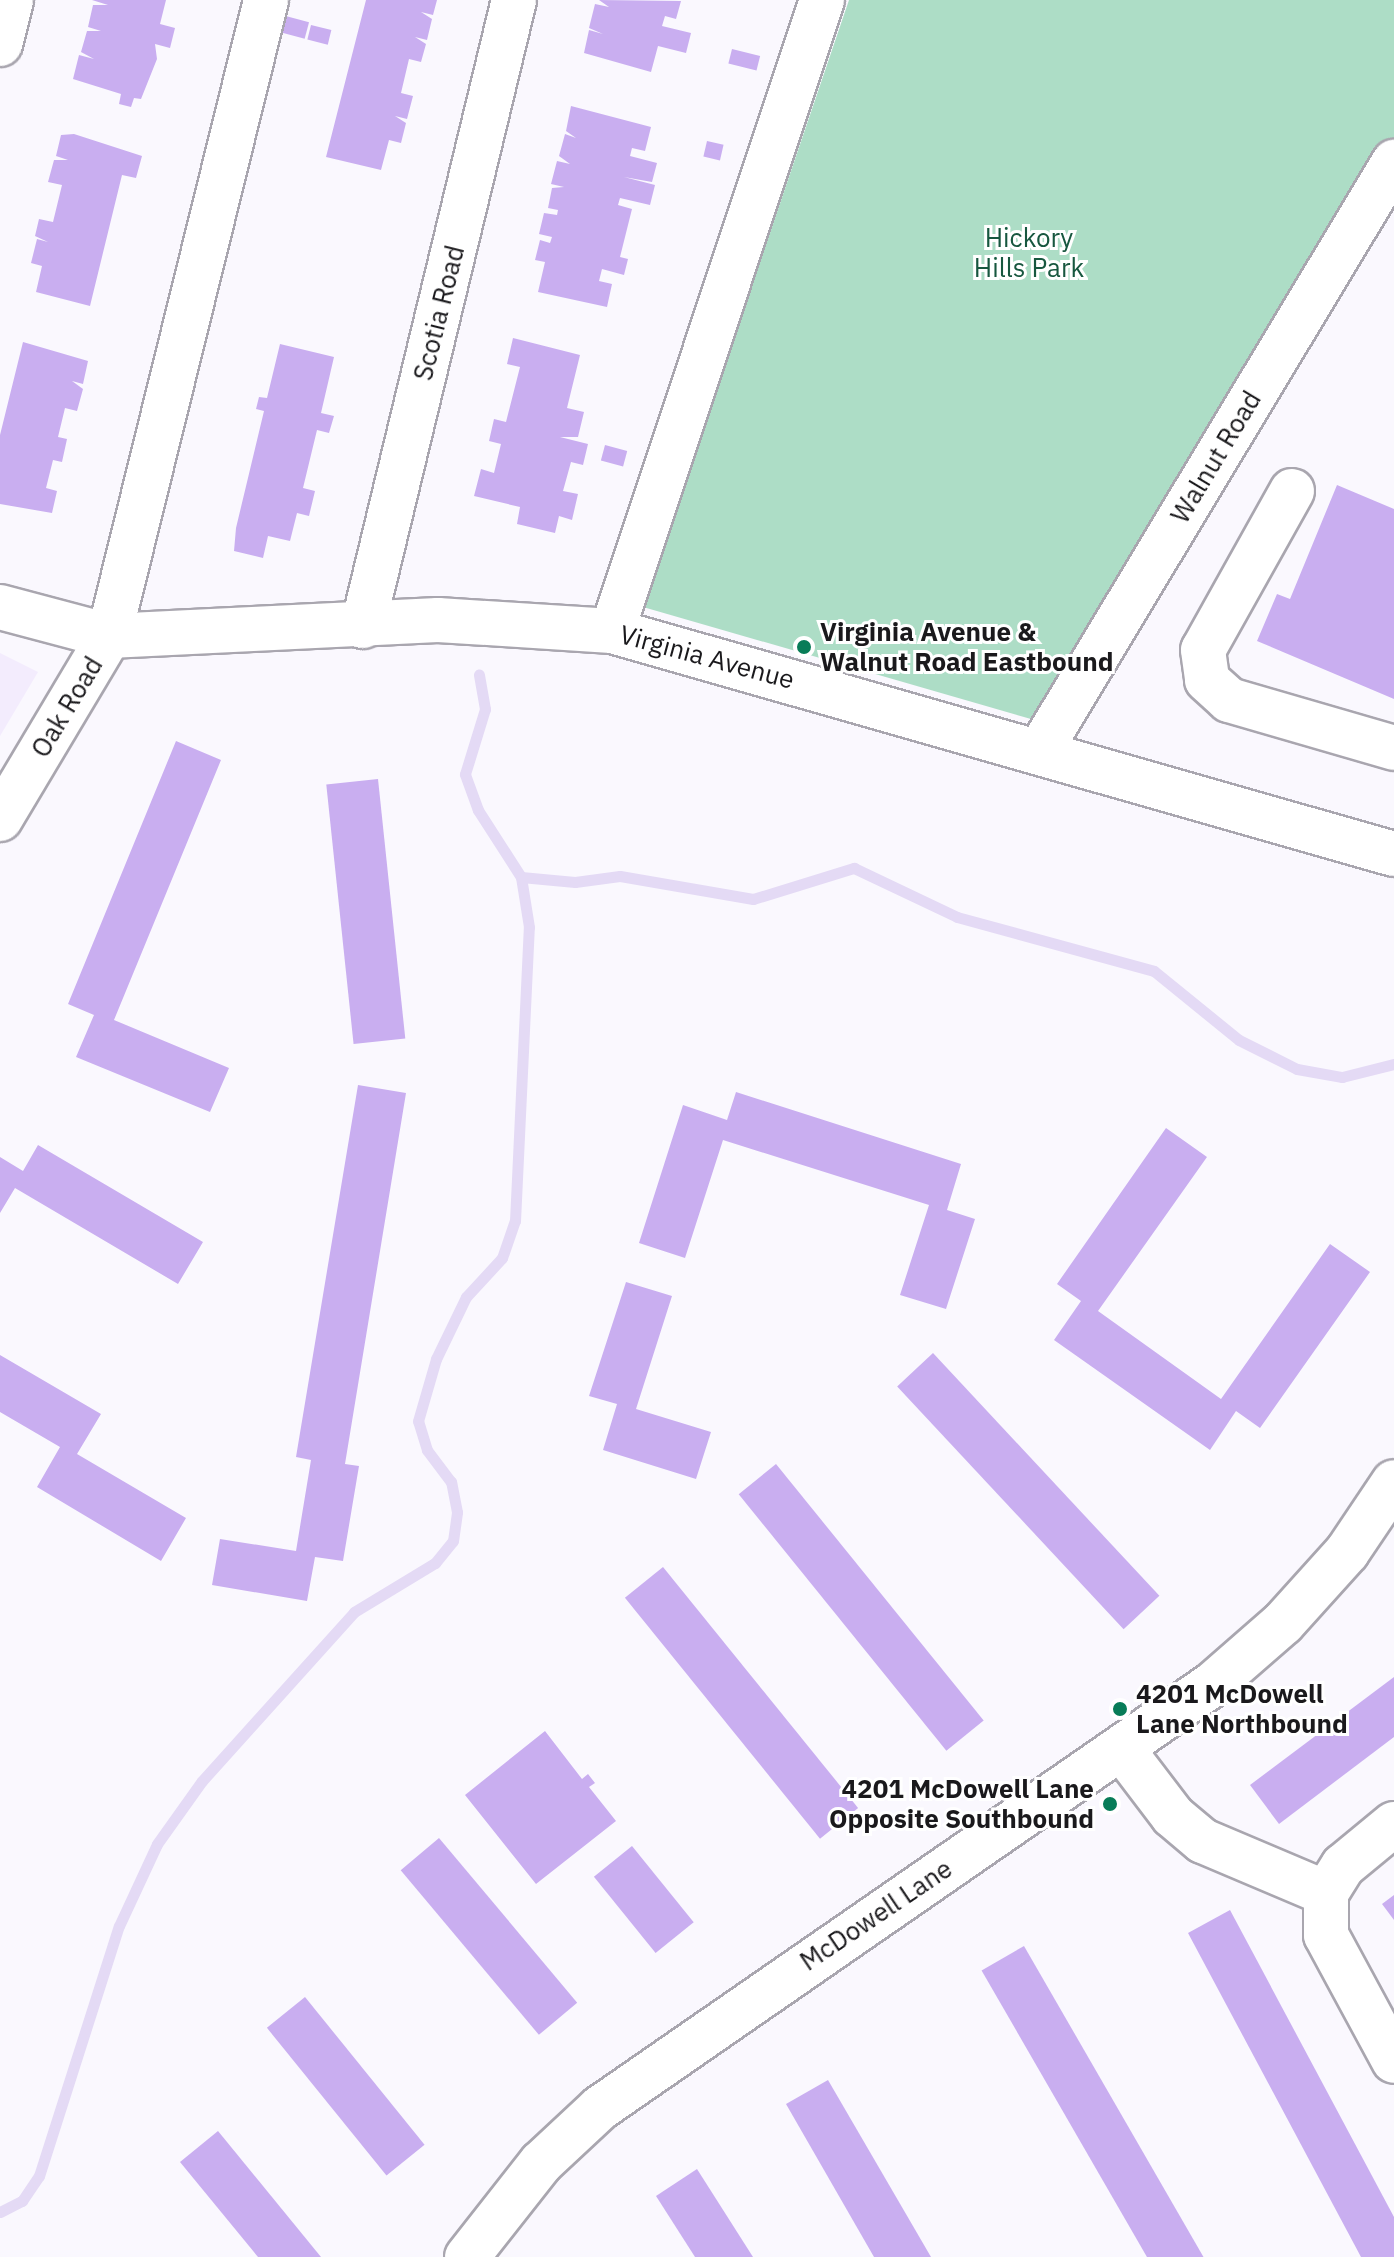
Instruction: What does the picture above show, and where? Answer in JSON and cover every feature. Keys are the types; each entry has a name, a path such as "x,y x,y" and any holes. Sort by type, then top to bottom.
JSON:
{"street":[{"path":"0,44 11,0"},
{"name":"Oak Road","path":"0,819 109,636 266,0"},
{"name":"Scotia Road","path":"363,626 514,0"},
{"path":"612,631 822,0"},
{"name":"Walnut Road","path":"1039,752 1394,162"},
{"path":"1292,491 1203,650 1207,680 1229,700 1394,748"},
{"name":"Virginia Avenue","path":"0,607 109,636 504,620 612,631 1394,854"},
{"name":"McDowell Lane","path":"467,2257 541,2163 600,2108 1213,1684 1283,1623 1347,1552 1394,1482"},
{"path":"1122,1749 1173,1816 1203,1841 1326,1893"},
{"path":"1394,1824 1343,1866 1326,1893 1326,1935 1394,2061"}],"shaded area":[{"path":"0,653 38,672 0,736"}],"green space":[{"name":"Hickory Hills Park","path":"849,0 1394,0 1394,143 1038,721 643,607"}],"building":[{"path":"92,0 166,0 160,24 175,28 170,48 155,44 157,59 141,99 134,98 131,107 119,104 121,94 73,79 79,55 94,59 81,52 87,31 101,31 88,27 93,5 108,5"},
{"path":"366,0 437,0 433,15 421,12 432,19 427,40 415,37 426,44 421,62 409,59 401,93 413,96 407,119 395,116 406,123 401,143 389,140 381,170 326,157"},
{"path":"599,0 681,1 676,19 665,16 662,26 691,33 686,53 658,46 651,72 584,53 589,30 603,34 589,28 595,4 609,7"},
{"path":"282,15 309,22 305,39 278,31"},
{"path":"311,25 331,30 328,45 307,40"},
{"path":"732,49 760,56 757,71 728,64"},
{"path":"571,106 651,127 645,151 632,148 630,156 657,163 652,182 624,177 655,185 650,205 620,198 618,205 632,209 620,257 628,259 624,275 602,269 599,281 612,284 607,307 538,292 545,262 535,260 540,240 550,243 552,237 539,234 544,213 557,215 558,210 548,208 552,188 564,187 551,184 557,161 570,164 559,156 565,134 576,138 566,131"},
{"path":"74,134 142,156 136,178 122,175 90,306 36,292 42,266 31,263 37,239 48,242 35,236 39,219 53,222 62,185 48,182 54,160 68,160 56,156 61,135"},
{"path":"707,141 724,145 720,160 703,157"},
{"path":"513,338 580,355 567,408 584,412 578,437 560,437 588,444 583,465 571,462 563,491 578,494 572,520 559,516 555,533 517,524 520,507 474,496 481,469 494,473 501,444 489,441 494,419 506,422 520,367 507,364"},
{"path":"23,342 88,361 83,384 72,381 83,389 77,411 65,408 58,437 67,439 62,462 53,460 46,488 57,491 52,513 0,504 0,435"},
{"path":"280,344 334,357 321,413 334,416 329,433 317,430 303,488 315,491 309,516 297,513 290,541 268,536 263,558 234,551 236,528 264,411 256,409 259,397 267,398"},
{"path":"605,445 627,451 623,466 601,460"},
{"path":"1337,485 1394,509 1394,699 1257,641 1277,594 1290,599"},
{"path":"176,741 221,760 114,1020 229,1068 210,1112 76,1057 94,1015 68,1004"},
{"path":"378,779 405,1039 354,1044 326,784"},
{"path":"358,1085 406,1093 345,1464 359,1466 343,1561 315,1557 307,1601 212,1585 220,1539 296,1551 311,1460 296,1457"},
{"path":"736,1092 961,1164 947,1210 975,1219 946,1309 900,1295 929,1205 723,1140 685,1258 639,1243 683,1105 727,1120"},
{"path":"1166,1128 1207,1157 1098,1311 1221,1399 1330,1244 1370,1272 1260,1428 1236,1411 1210,1450 1054,1340 1081,1301 1057,1284"},
{"path":"38,1145 203,1242 178,1284 15,1188 0,1213 0,1157 23,1171"},
{"path":"626,1282 672,1296 636,1409 711,1432 696,1479 603,1450 617,1404 589,1396"},
{"path":"933,1353 1159,1596 1124,1629 897,1386"},
{"path":"0,1355 101,1414 77,1454 186,1518 161,1561 37,1487 60,1447 0,1412"},
{"path":"776,1464 984,1720 946,1751 739,1494"},
{"path":"663,1567 858,1808 820,1839 625,1598"},
{"path":"1394,1677 1394,1737 1279,1824 1250,1785"},
{"path":"545,1731 582,1779 588,1774 595,1783 589,1787 616,1821 536,1884 465,1795"},
{"path":"439,1838 577,2003 539,2035 401,1870"},
{"path":"632,1846 694,1922 656,1953 594,1877"},
{"path":"1394,1895 1394,1920 1382,1904"},
{"path":"1230,1910 1394,2217 1394,2257 1361,2257 1188,1933"},
{"path":"1024,1946 1204,2257 1147,2257 982,1970"},
{"path":"305,1997 425,2145 386,2175 267,2028"},
{"path":"828,2080 931,2257 874,2257 786,2104"},
{"path":"218,2131 321,2257 258,2257 180,2162"},
{"path":"697,2169 753,2257 695,2257 656,2196"}],"waterway":[{"path":"0,2212 22,2201 39,2176 119,1926 157,1844 202,1781 354,1612 435,1563 453,1541 457,1512 451,1482 427,1450 418,1421 436,1359 466,1297 502,1258 515,1221 529,927 521,877 478,810 465,774 485,709 479,675"},
{"path":"521,877 575,882 620,876 753,899 854,868 957,917 1154,971 1239,1040 1297,1069 1342,1077 1394,1064"}],"place":[{"name":"Virginia Avenue & Walnut Road Eastbound","path":"804,647"},
{"name":"4201 McDowell Lane Northbound","path":"1120,1709"},
{"name":"4201 McDowell Lane Opposite Southbound","path":"1110,1804"}]}
